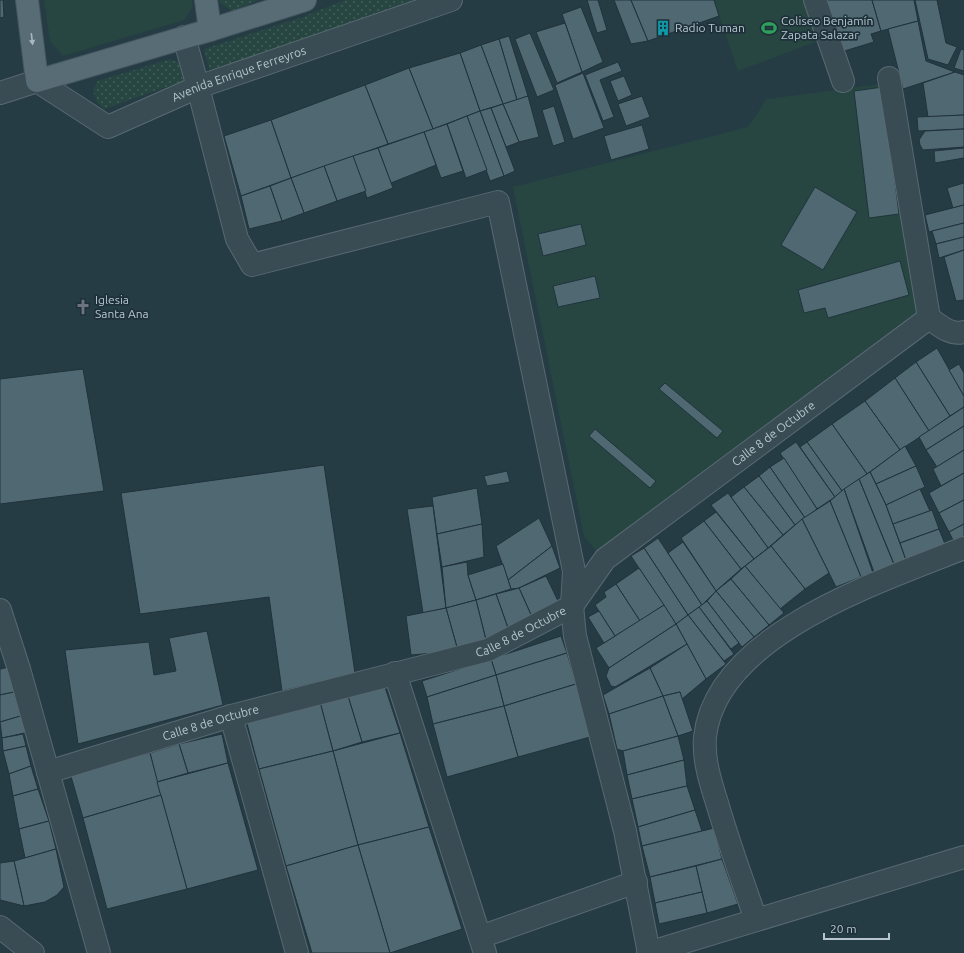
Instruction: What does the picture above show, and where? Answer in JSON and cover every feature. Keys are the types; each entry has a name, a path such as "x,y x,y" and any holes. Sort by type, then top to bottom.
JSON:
{"main road":[{"path":"27,0 37,81 210,30 304,0"},
{"path":"206,0 210,30"}],"street":[{"name":"Avenida Enrique Ferreyros","path":"37,81 108,127 198,87 451,0"},
{"path":"814,0 843,81"},
{"path":"184,37 237,239 252,265 498,202 574,571 572,606 575,636 625,831 636,882 648,953 964,857"},
{"path":"889,78 929,318 945,329 958,334 964,332"},
{"path":"0,93 37,81"},
{"name":"Calle 8 de Octubre","path":"48,772 231,716 488,650 572,606 605,559 929,318"},
{"path":"756,920 708,775 705,738 713,706 734,674 762,646 805,618 854,592 964,548"},
{"path":"0,610 19,669 99,953"},
{"path":"395,673 482,945 636,882"},
{"path":"231,716 297,953"},
{"path":"0,926 33,953"}],"green space":[{"path":"44,0 192,0 193,6 184,20 63,56 50,41"},
{"path":"220,0 259,0 232,11 220,3"},
{"path":"345,0 416,0 210,71 204,49 303,17"},
{"name":"Coliseo Benjamín Zapata Salazar","path":"714,0 804,0 818,41 738,71"},
{"path":"170,59 180,63 183,81 104,109 97,102 93,90 98,81"},
{"path":"881,84 916,314 596,551 584,536 513,187 748,127 767,99"}],"building":[{"path":"0,0 3,0 4,17 0,18"},
{"path":"587,0 598,0 607,30 597,33"},
{"path":"614,0 631,0 648,41 631,44"},
{"name":"Radio Tuman","path":"631,0 714,0 719,16 648,41"},
{"path":"823,0 872,0 881,31 871,34 874,42 841,52"},
{"path":"872,0 914,0 918,21 881,31"},
{"path":"915,0 937,0 946,43 957,47 948,65 928,59"},
{"path":"581,7 603,62 582,72 562,14"},
{"path":"918,21 926,61 955,72 903,89 888,29"},
{"path":"565,23 582,72 557,83 536,32"},
{"path":"530,33 554,90 537,97 515,39"},
{"path":"509,36 528,96 517,100 499,39"},
{"path":"499,39 517,100 503,104 481,45"},
{"path":"481,45 503,104 480,111 460,53"},
{"path":"961,49 964,50 964,71 954,68"},
{"path":"460,53 480,111 433,129 409,68"},
{"path":"618,62 622,71 600,80 614,117 603,121 585,75"},
{"path":"409,68 433,129 388,144 365,85"},
{"path":"955,72 964,75 964,115 928,117 923,83"},
{"path":"583,73 604,128 573,139 555,85"},
{"path":"624,76 632,95 618,101 610,81"},
{"path":"365,85 388,144 291,178 271,120"},
{"path":"883,87 899,214 869,218 854,91"},
{"path":"528,96 539,137 519,142 503,104"},
{"path":"642,96 650,117 626,126 618,104"},
{"path":"503,104 519,142 506,147 491,108"},
{"path":"554,106 565,142 553,146 542,110"},
{"path":"491,108 515,171 504,176 480,111"},
{"path":"480,111 504,176 490,181 467,116"},
{"path":"964,115 964,129 918,131 917,117"},
{"path":"467,116 487,170 466,178 447,124"},
{"path":"271,120 291,178 241,196 224,136"},
{"path":"447,124 463,171 441,178 424,132"},
{"path":"642,125 649,149 611,160 604,136"},
{"path":"964,129 964,147 923,150 920,145 919,140 925,131"},
{"path":"424,132 436,165 391,183 378,148"},
{"path":"378,148 393,188 367,198 353,156"},
{"path":"964,148 964,158 935,163 934,151"},
{"path":"353,156 366,191 337,201 324,166"},
{"path":"324,166 337,201 304,213 291,178"},
{"path":"291,178 304,213 282,221 270,186"},
{"path":"964,183 964,205 953,208 947,188"},
{"path":"270,186 282,221 249,229 241,196"},
{"path":"815,187 857,212 823,270 781,245"},
{"path":"964,205 964,223 929,232 925,215"},
{"path":"964,223 964,237 936,244 932,231"},
{"path":"581,224 586,245 543,256 538,234"},
{"path":"964,237 964,250 939,258 936,244"},
{"path":"964,250 964,300 956,301 944,257"},
{"path":"900,261 909,295 828,318 825,308 804,313 798,290"},
{"path":"595,276 600,298 558,307 553,286"},
{"path":"937,348 964,396 964,407 950,416 916,362"},
{"path":"916,362 950,416 929,431 895,378"},
{"path":"959,364 964,373 964,396 949,370"},
{"path":"83,369 104,491 0,504 0,379"},
{"path":"895,378 929,431 900,450 865,401"},
{"path":"665,383 723,431 717,438 659,389"},
{"path":"865,401 900,450 867,474 832,424"},
{"path":"964,407 964,426 926,450 919,437"},
{"path":"832,424 867,474 842,491 807,442"},
{"path":"964,426 964,450 937,467 926,450"},
{"path":"595,429 656,481 650,488 589,436"},
{"path":"796,442 835,497 817,509 780,453"},
{"path":"807,442 842,491 835,497 800,447"},
{"path":"905,446 916,466 876,484 870,472"},
{"path":"964,450 964,473 941,486 933,469"},
{"path":"784,458 817,509 805,518 770,467"},
{"path":"324,465 355,673 282,691 269,597 140,614 121,493"},
{"path":"916,466 925,487 886,505 876,484"},
{"path":"770,467 805,518 795,525 759,476"},
{"path":"507,471 510,482 487,486 484,476"},
{"path":"870,472 886,505 906,560 894,564 859,479"},
{"path":"964,473 964,500 939,513 929,493"},
{"path":"759,476 795,525 783,535 744,487"},
{"path":"859,479 895,567 875,575 844,489"},
{"path":"744,487 783,535 768,548 731,497"},
{"path":"477,488 482,524 437,534 432,497"},
{"path":"844,489 873,573 861,577 830,501"},
{"path":"920,489 930,511 893,524 886,505"},
{"path":"728,493 768,548 754,559 711,505"},
{"path":"964,500 964,524 949,532 939,513"},
{"path":"830,501 861,577 836,587 802,519"},
{"path":"433,506 446,608 423,613 407,509"},
{"path":"932,510 939,529 900,543 893,524"},
{"path":"716,512 754,559 741,569 704,521"},
{"path":"539,518 552,546 508,580 496,546"},
{"path":"802,519 829,573 805,589 771,546"},
{"path":"704,521 741,569 716,591 681,538"},
{"path":"482,524 484,557 442,567 437,534"},
{"path":"964,524 964,538 954,542 949,532"},
{"path":"939,529 945,544 906,560 900,543"},
{"path":"658,538 702,605 688,615 644,548"},
{"path":"683,542 716,591 702,605 668,553"},
{"path":"552,546 560,568 519,588 511,589 508,580"},
{"path":"771,546 805,589 780,609 745,566"},
{"path":"644,548 688,615 676,624 631,556"},
{"path":"467,562 468,575 476,600 446,608 442,567"},
{"path":"503,564 511,589 476,600 468,575"},
{"path":"745,566 784,613 769,625 731,579"},
{"path":"639,568 664,605 640,621 616,584"},
{"path":"546,576 559,603 532,617 519,588"},
{"path":"731,579 769,625 754,637 716,591"},
{"path":"616,584 640,621 615,636 595,605 606,597 604,592"},
{"path":"519,588 532,617 508,628 496,594"},
{"path":"716,591 754,637 742,647 707,601"},
{"path":"496,594 508,628 486,640 476,600"},
{"path":"476,600 486,640 458,651 446,608"},
{"path":"707,601 739,643 731,649 699,607"},
{"path":"664,605 676,624 609,668 596,648"},
{"path":"699,607 734,654 724,661 688,615"},
{"path":"446,608 458,651 411,655 406,616"},
{"path":"599,611 615,636 604,643 588,617"},
{"path":"688,615 726,664 706,679 676,624"},
{"path":"676,624 687,644 615,687 611,686 606,676 609,668"},
{"path":"207,631 223,705 78,744 65,650 149,642 154,675 176,671 169,638"},
{"path":"561,636 567,653 496,675 491,659"},
{"path":"687,644 706,679 682,699 680,692 663,696 650,668"},
{"path":"567,653 576,684 504,706 496,675"},
{"path":"491,659 496,675 427,697 422,681"},
{"path":"9,667 14,692 0,695 0,669"},
{"path":"650,668 663,696 609,714 603,695"},
{"path":"496,675 504,706 433,724 427,697"},
{"path":"576,684 590,737 518,757 504,706"},
{"path":"385,687 400,733 362,742 348,696"},
{"path":"14,692 21,716 0,722 0,695"},
{"path":"680,692 693,731 678,736 663,696"},
{"path":"348,696 362,742 333,751 320,702"},
{"path":"663,696 678,736 623,751 617,749 609,714"},
{"path":"320,702 333,751 259,769 246,720"},
{"path":"504,706 518,757 447,777 433,724"},
{"path":"24,715 29,732 2,738 0,722"},
{"path":"400,733 429,827 358,845 333,751"},
{"path":"23,734 26,746 3,751 2,738"},
{"path":"222,734 228,763 188,773 179,744"},
{"path":"678,736 684,760 627,775 623,751"},
{"path":"179,744 188,773 157,782 150,753"},
{"path":"26,746 31,766 9,774 3,751"},
{"path":"333,751 358,845 286,866 259,769"},
{"path":"150,753 161,795 83,818 70,773"},
{"path":"684,760 687,786 632,799 627,775"},
{"path":"228,763 258,870 187,889 157,782"},
{"path":"31,766 38,789 13,796 9,774"},
{"path":"687,786 695,810 638,827 632,799"},
{"path":"38,789 49,821 19,829 13,796"},
{"path":"161,795 187,889 107,909 83,818"},
{"path":"695,810 702,831 642,846 638,827"},
{"path":"49,821 56,849 25,858 19,829"},
{"path":"429,827 462,929 390,953 358,845"},
{"path":"714,828 722,859 650,877 642,846"},
{"path":"358,845 390,953 312,953 286,866"},
{"path":"56,849 64,887 57,895 45,902 24,906 14,861"},
{"path":"722,859 738,904 707,913 696,866"},
{"path":"14,861 24,906 0,900 0,863"},
{"path":"696,866 702,892 655,903 650,877"},
{"path":"702,892 707,913 659,924 655,903"}],"place":[{"name":"Radio Tuman","path":"663,28"},
{"name":"Coliseo Benjamín Zapata Salazar","path":"769,28"},
{"name":"Iglesia Santa Ana","path":"83,307"}]}
